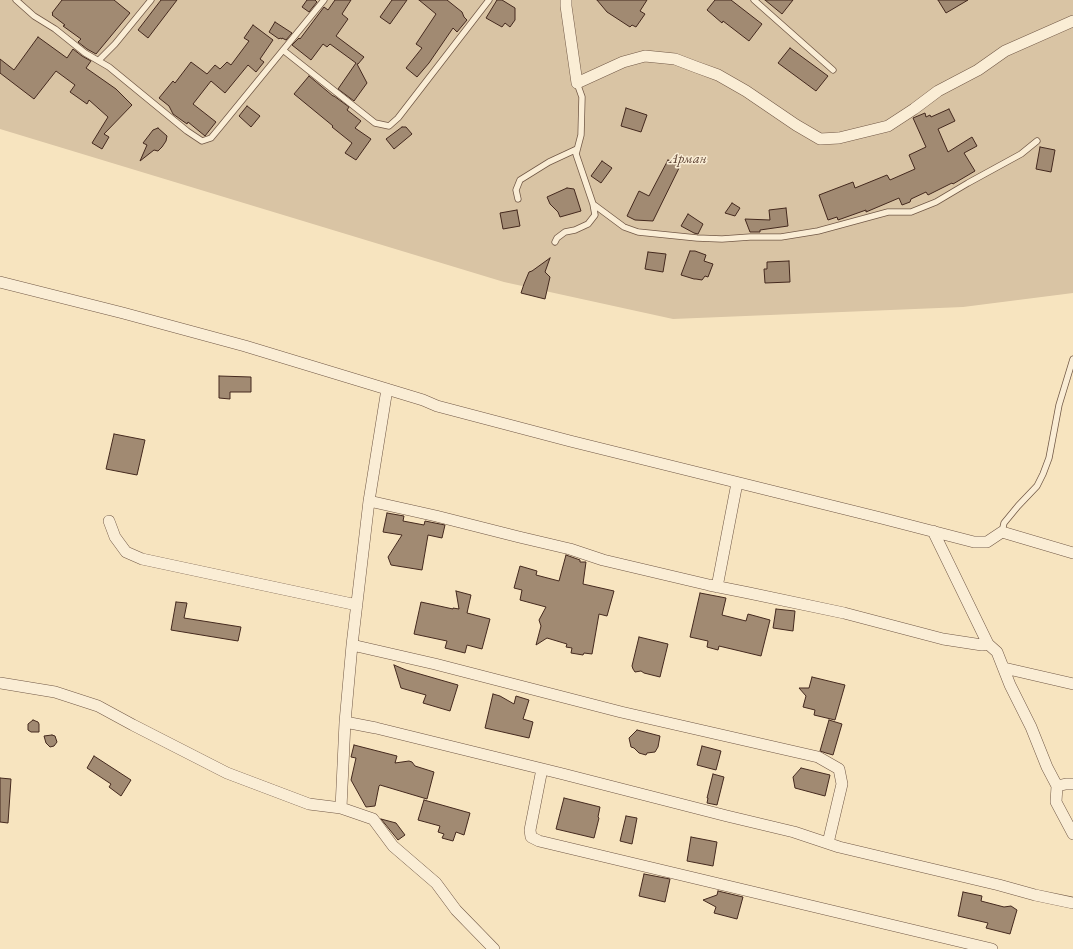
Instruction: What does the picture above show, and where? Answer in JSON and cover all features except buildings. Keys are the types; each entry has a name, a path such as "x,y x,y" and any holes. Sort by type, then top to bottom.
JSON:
{"street":[{"path":"566,0 577,83 623,62 645,56 675,59 696,66 746,91 796,125 820,139 839,138 888,126 938,91 978,70 1005,51 1073,21"},
{"path":"0,282 245,346 387,389 462,414 974,542 987,542 1002,532 1073,553"},
{"path":"342,808 345,722 352,645 369,501 387,389"},
{"path":"717,587 737,483"},
{"path":"369,501 570,549 603,560 717,587 844,613 943,639 982,645 988,644"},
{"path":"109,521 115,537 126,552 142,559 357,605"},
{"path":"933,532 983,635 988,644 997,652 1010,685 1031,727 1047,767 1057,786 1056,802 1073,834"},
{"path":"352,645 435,664 621,712 818,757 839,769 842,784 828,843"},
{"path":"1004,668 1073,684"},
{"path":"0,683 55,692 98,706 133,726 227,773 309,804 342,808 373,819 393,846 436,883 456,910 494,949"},
{"path":"345,722 376,728 794,832 839,847 1073,903"},
{"path":"542,769 530,830 531,836 539,841 992,949"},
{"path":"1057,786 1073,784"}],"lane":[{"path":"16,0 34,16 55,29 85,53 109,67 187,131 202,141 211,138 324,0"},
{"path":"99,60 115,44 151,0"},
{"path":"283,50 375,123 389,126 398,118 489,0"},
{"path":"754,0 832,70"},
{"path":"555,242 557,238 566,232 588,224 594,215 593,204 576,154 581,135 582,97 577,83"},
{"path":"593,204 624,227 638,232 722,239 781,237 818,231 888,212 911,212 936,202 1021,154 1037,141"},
{"path":"518,199 516,190 520,180 549,162 577,149"},
{"path":"1002,532 1004,523 1037,486 1050,458 1059,406 1073,359"}],"green space":[{"name":"Арман","path":"0,0 1073,0 1073,293 963,307 673,319 504,282 0,129"}]}
